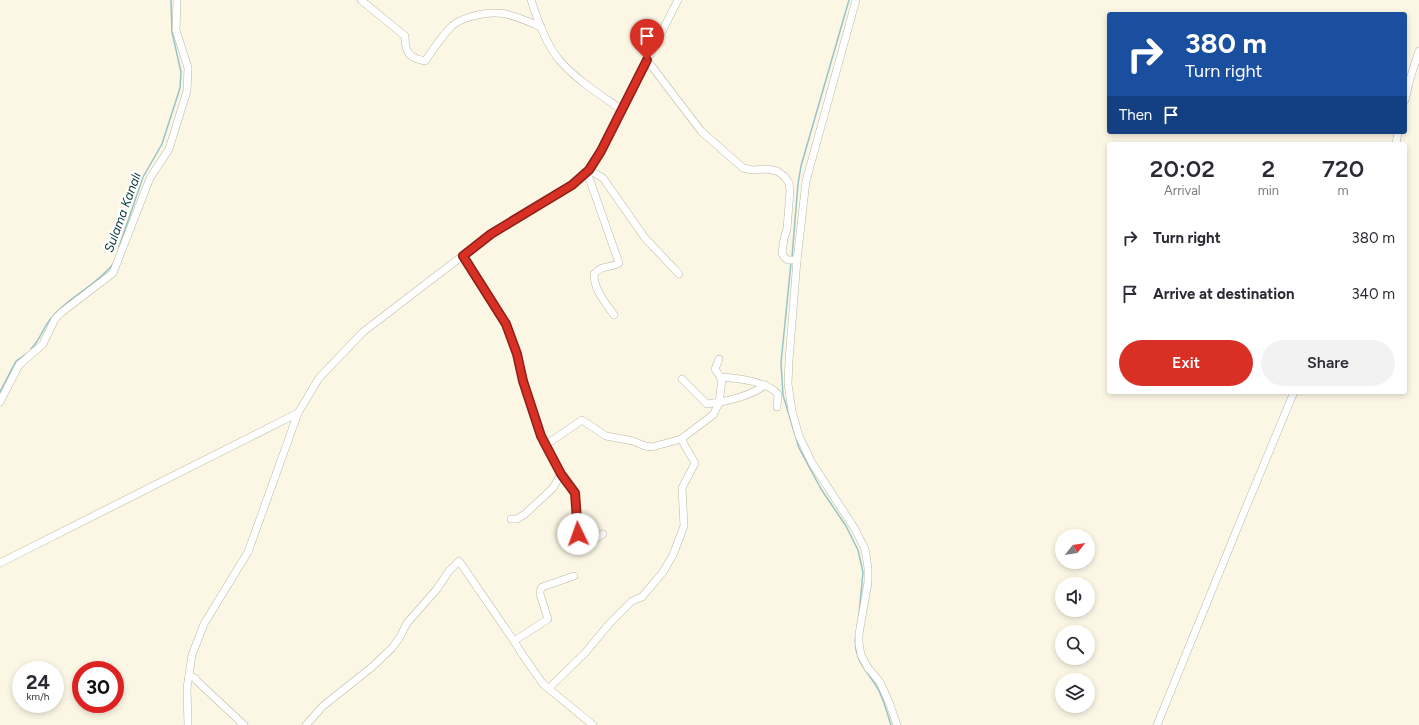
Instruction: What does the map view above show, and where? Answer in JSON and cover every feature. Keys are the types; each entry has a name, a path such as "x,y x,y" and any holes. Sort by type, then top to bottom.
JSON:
{"street":[{"path":"0,402 19,365 43,344 55,319 113,273 150,178 169,149 187,91 188,68 176,30 177,0"},
{"path":"362,0 405,36 405,45 408,54 416,59 425,61 452,26 462,20 477,15 484,13 502,13 541,27"},
{"path":"531,0 549,44 560,61 577,77 622,110"},
{"path":"188,725 187,688 192,655 204,624 248,552 298,413 319,378 363,332 491,234 572,185 588,171 601,151 678,0"},
{"path":"856,0 806,181 793,260 788,384 792,411 799,436 812,463 855,529 864,549 868,568 868,582 859,634 861,655 868,668 880,682 897,725"},
{"path":"1407,92 1419,51"},
{"path":"647,60 701,130 743,168 776,171 784,176 789,183 790,190 787,229 782,253 784,257 793,260"},
{"path":"588,171 603,178 644,238 679,274"},
{"path":"588,171 620,263 599,268 594,274 594,282 600,295 614,315"},
{"path":"463,256 506,324 517,354 523,381 543,442 561,474 575,493 578,542 581,544 603,534"},
{"path":"543,442 550,442 582,420 606,436 633,441 652,448 681,439 713,415 719,403 722,379 715,369 719,359"},
{"path":"720,378 730,378 773,388 778,394 777,407"},
{"path":"682,379 707,404 719,403 758,391 765,386"},
{"path":"1157,725 1246,505 1293,394"},
{"path":"0,563 298,413"},
{"path":"549,688 586,652 605,628 632,601 642,597 663,572 673,555 680,533 684,526 682,488 695,463 681,439"},
{"path":"511,519 517,519 525,514 553,488 561,474"},
{"path":"306,725 323,706 372,667 392,648 400,637 407,623 437,589 449,571 459,561 543,684 593,725"},
{"path":"514,641 548,619 540,594 542,587 574,576"},
{"path":"189,676 195,678 196,681 244,725"}],"waterway":[{"name":"Sulama Kanalı","path":"119,247 143,177 162,144 180,88 181,72 172,32 171,0"},
{"path":"792,257 798,184 801,166 849,0"},
{"path":"791,263 781,363 783,395 799,448 821,489 846,526 858,550 863,572 859,615"},
{"name":"Sulama Kanalı","path":"31,349 47,324 60,309 99,278 113,264"},
{"name":"Sulama Kanalı","path":"0,392 16,361 29,352"},
{"path":"856,633 855,642 858,657 880,693 891,725"}],"route":[{"path":"578,534 575,493 561,474 547,450 541,436 523,381 517,354 506,324 463,256 491,234 572,185 589,170 601,151 647,60"}]}
